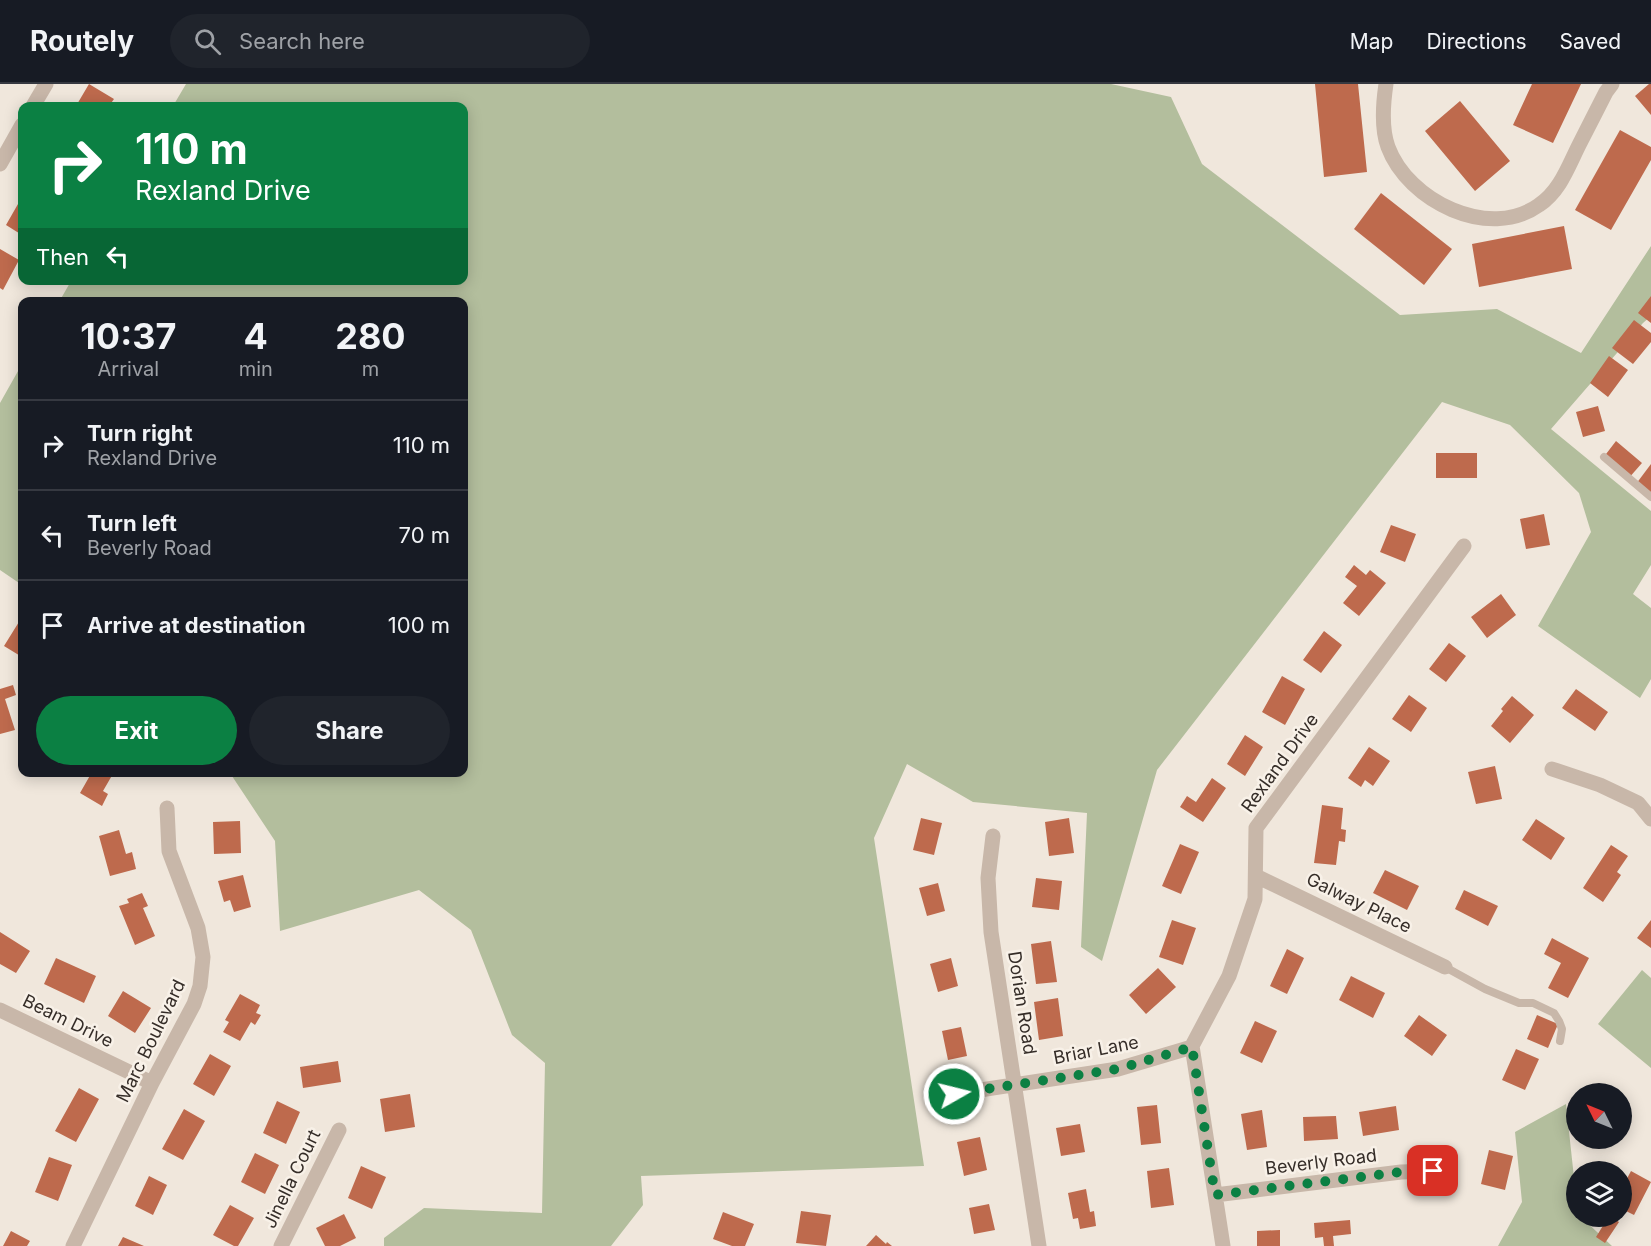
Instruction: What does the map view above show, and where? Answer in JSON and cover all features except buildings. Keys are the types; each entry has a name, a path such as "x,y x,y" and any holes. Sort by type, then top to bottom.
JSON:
{"street":[{"path":"35,102 46,84"},
{"path":"1386,84 1383,108 1385,137 1392,156 1403,172 1431,199 1448,209 1476,218 1501,218 1528,212 1552,194 1563,178 1612,84"},
{"path":"0,164 18,132"},
{"name":"Rexland Drive","path":"1192,1047 1230,976 1255,899 1256,828 1464,546"},
{"path":"1552,769 1600,785 1638,803 1651,819"},
{"name":"Marc Boulevard","path":"74,1246 152,1083 194,1004 202,976 203,957 198,928 169,851 167,808"},
{"name":"Dorian Road","path":"993,836 988,878 991,932 1040,1246"},
{"name":"Galway Place","path":"1256,876 1445,967"},
{"name":"Beam Drive","path":"0,1010 152,1083"},
{"path":"1192,1047 1223,1246"},
{"name":"Briar Lane","path":"934,1097 1118,1069 1192,1047"},
{"name":"Jinella Court","path":"281,1246 339,1130"},
{"name":"Beverly Road","path":"1215,1195 1401,1172 1433,1171"}],"lane":[{"path":"1604,456 1651,497"},
{"path":"1445,967 1485,989 1519,1003 1533,1003 1554,1013 1562,1029 1560,1041"}],"green space":[{"path":"186,84 1111,84 1171,97 1202,164 1400,315 1497,309 1581,353 1651,246 1651,316 1551,429 1651,511 1651,565 1633,594 1651,608 1651,679 1640,698 1538,626 1591,532 1579,493 1510,425 1442,402 1157,770 1102,961 1081,947 1087,813 973,802 907,764 874,838 924,1166 641,1176 643,1205 611,1246 384,1246 384,1238 424,1208 542,1213 545,1063 512,1035 471,930 419,890 280,931 275,841 233,777 468,777 468,297 62,297 69,285 468,285 468,102 175,102"},
{"path":"18,371 18,582 0,570 0,403"},
{"path":"1642,970 1651,978 1651,1068 1598,1024"},
{"path":"1566,1104 1566,1149 1571,1149 1572,1161 1566,1161 1566,1227 1592,1227 1612,1246 1498,1246 1522,1202 1515,1132"}],"route":[{"path":"954,1094 1118,1069 1192,1047 1215,1195 1401,1172 1433,1171"}]}
